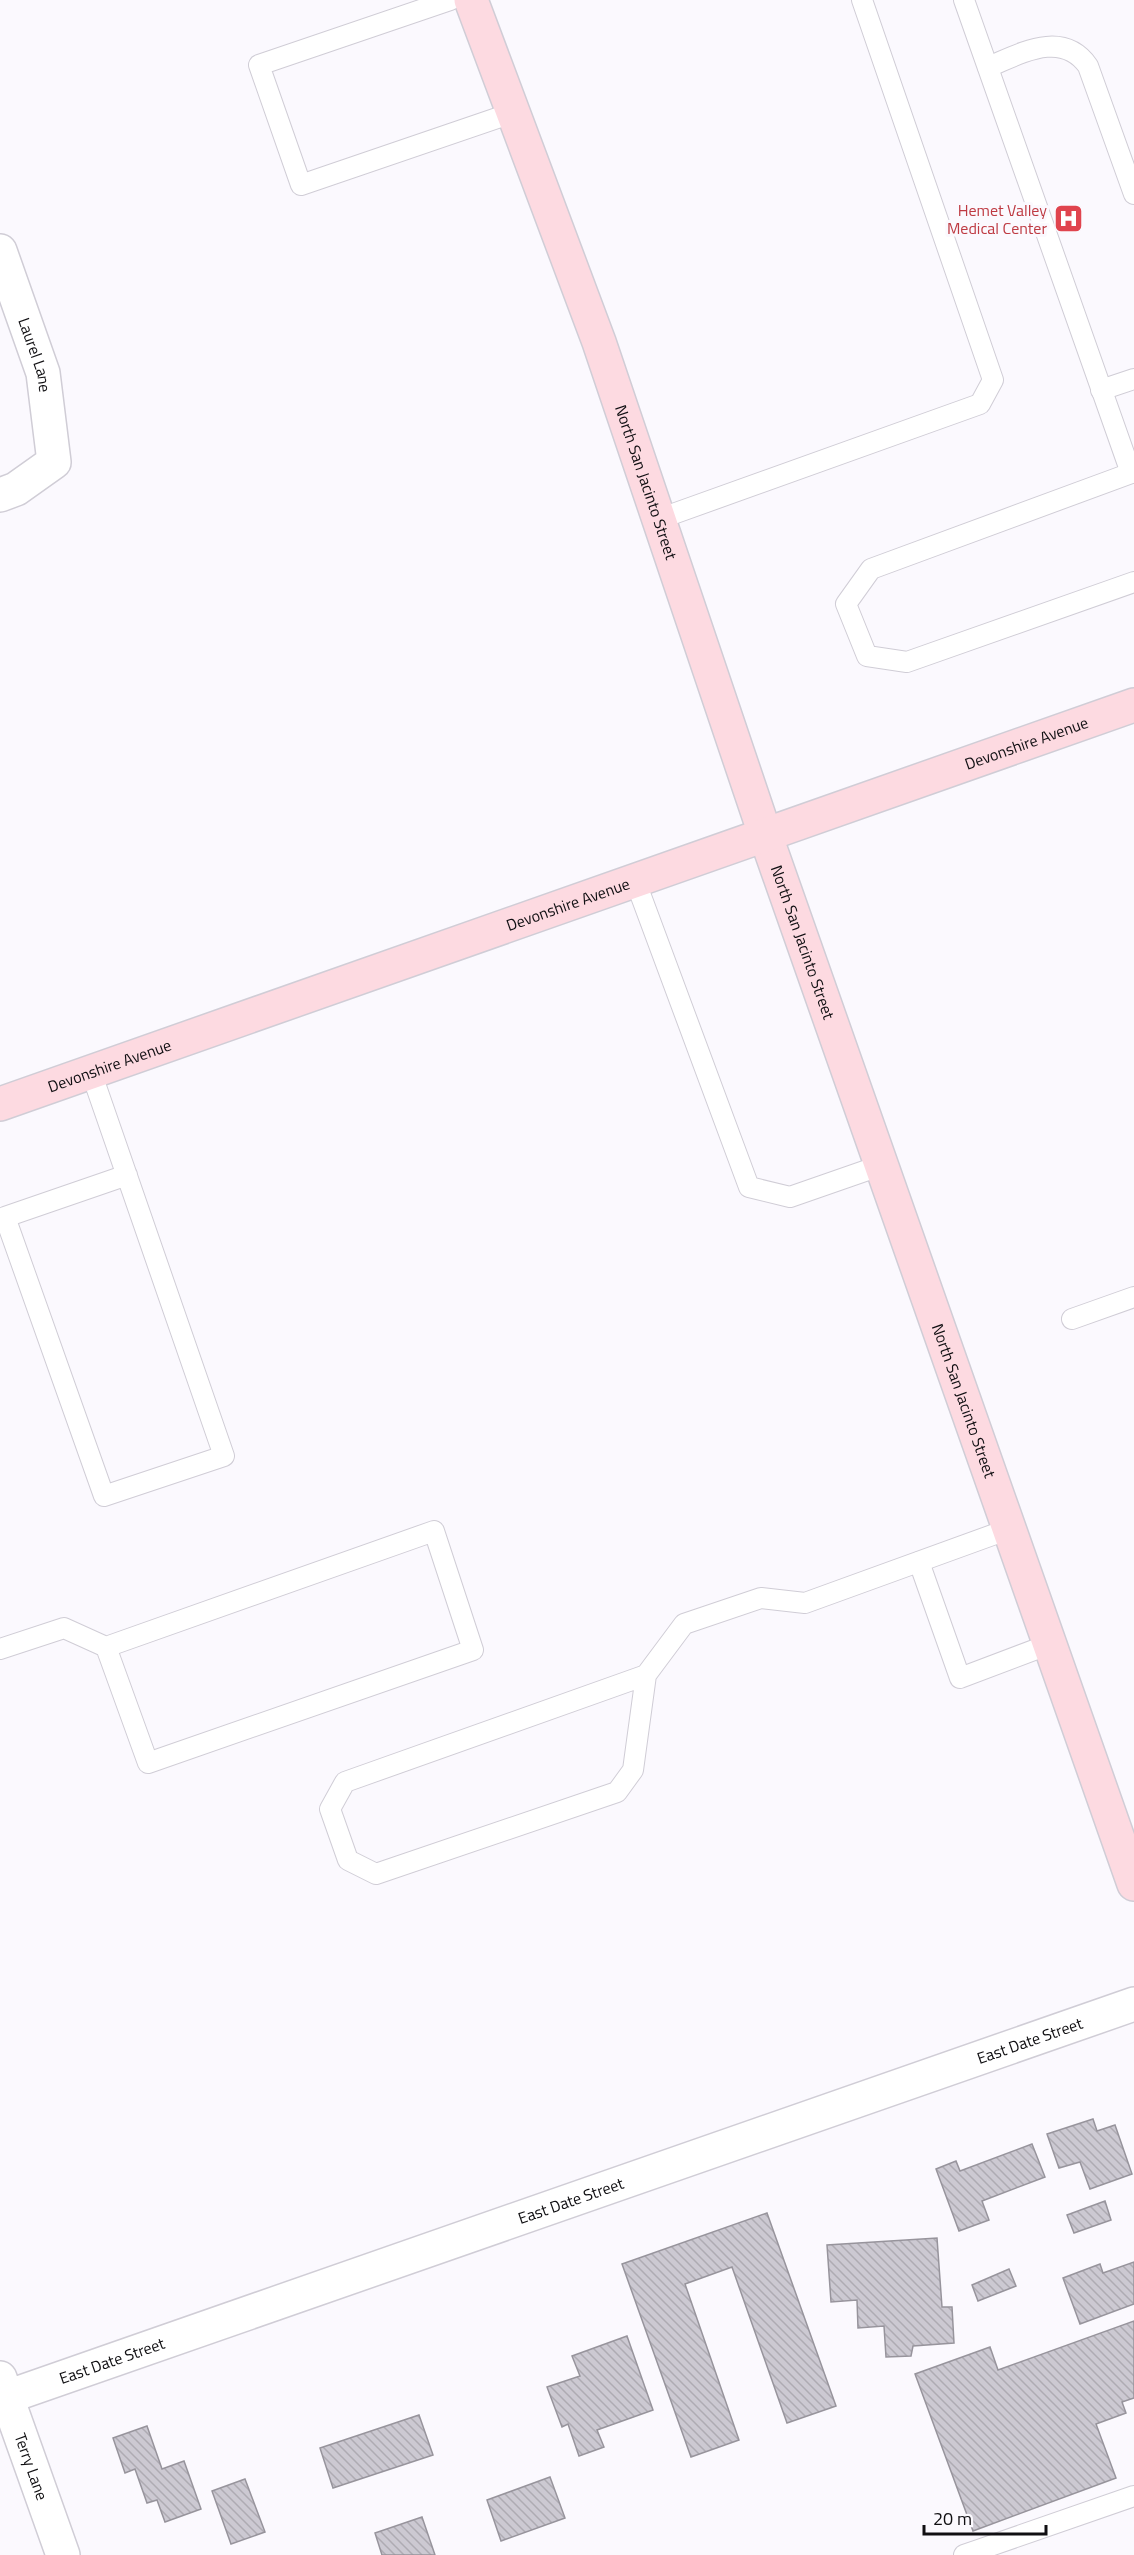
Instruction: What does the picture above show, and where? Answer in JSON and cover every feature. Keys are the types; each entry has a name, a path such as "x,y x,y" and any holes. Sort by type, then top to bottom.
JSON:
{"main road":[{"name":"North San Jacinto Street","path":"471,0 598,342 765,834 1134,1884"},
{"name":"Devonshire Avenue","path":"0,1104 765,834 1132,709"}],"street":[{"name":"Laurel Lane","path":"0,250 43,373 54,462 16,489 0,495"},
{"name":"East Date Street","path":"4,2388 1134,2004"},
{"name":"Terry Lane","path":"4,2388 63,2555"}],"lane":[{"path":"450,0 259,65 301,185 512,113"},
{"path":"659,519 980,404 993,380 862,0"},
{"path":"964,0 1132,473 871,569 846,604 867,656 907,662 1134,582"},
{"path":"988,67 1039,47 1053,45 1074,52 1082,58 1088,66 1134,194"},
{"path":"1101,390 1134,379"},
{"path":"635,880 749,1187 790,1197 882,1165"},
{"path":"91,1071 127,1175 224,1456 104,1496 5,1217 127,1175"},
{"path":"1072,1319 1134,1297"},
{"path":"646,1674 345,1782 330,1809 348,1860 376,1874 617,1792 633,1770 646,1674 684,1624 761,1598 805,1603 1009,1529"},
{"path":"0,1649 64,1628 106,1647 434,1531 473,1650 148,1763 106,1647"},
{"path":"919,1562 960,1678 1050,1644"},
{"path":"964,2555 1134,2496"}],"building":[{"path":"1093,2119 1097,2131 1115,2125 1132,2174 1090,2189 1080,2162 1059,2168 1047,2134"},
{"path":"1032,2144 1045,2177 982,2201 989,2220 959,2231 936,2169 956,2161 960,2171"},
{"path":"1105,2201 1111,2220 1074,2233 1067,2215"},
{"path":"767,2213 836,2406 787,2423 732,2267 685,2284 739,2440 691,2457 622,2264"},
{"path":"937,2238 942,2307 952,2307 954,2343 913,2346 911,2356 886,2357 884,2326 858,2328 857,2300 831,2302 827,2245"},
{"path":"1134,2262 1134,2304 1080,2324 1063,2278 1100,2264 1103,2273"},
{"path":"1009,2269 1016,2286 978,2301 972,2285"},
{"path":"1134,2321 1134,2398 1122,2402 1126,2413 1096,2424 1116,2478 973,2531 915,2374 990,2347 998,2370"},
{"path":"627,2336 653,2410 597,2430 604,2447 579,2456 568,2424 562,2427 547,2387 580,2376 572,2356"},
{"path":"419,2415 433,2455 333,2488 320,2448"},
{"path":"147,2426 162,2469 184,2461 201,2509 165,2522 157,2500 147,2503 135,2469 125,2473 113,2438"},
{"path":"550,2477 565,2518 501,2541 487,2500"},
{"path":"245,2479 265,2532 231,2544 212,2491"},
{"path":"422,2517 435,2555 382,2555 375,2533"}],"place":[{"name":"Hemet Valley Medical Center","path":"1068,219"}]}
